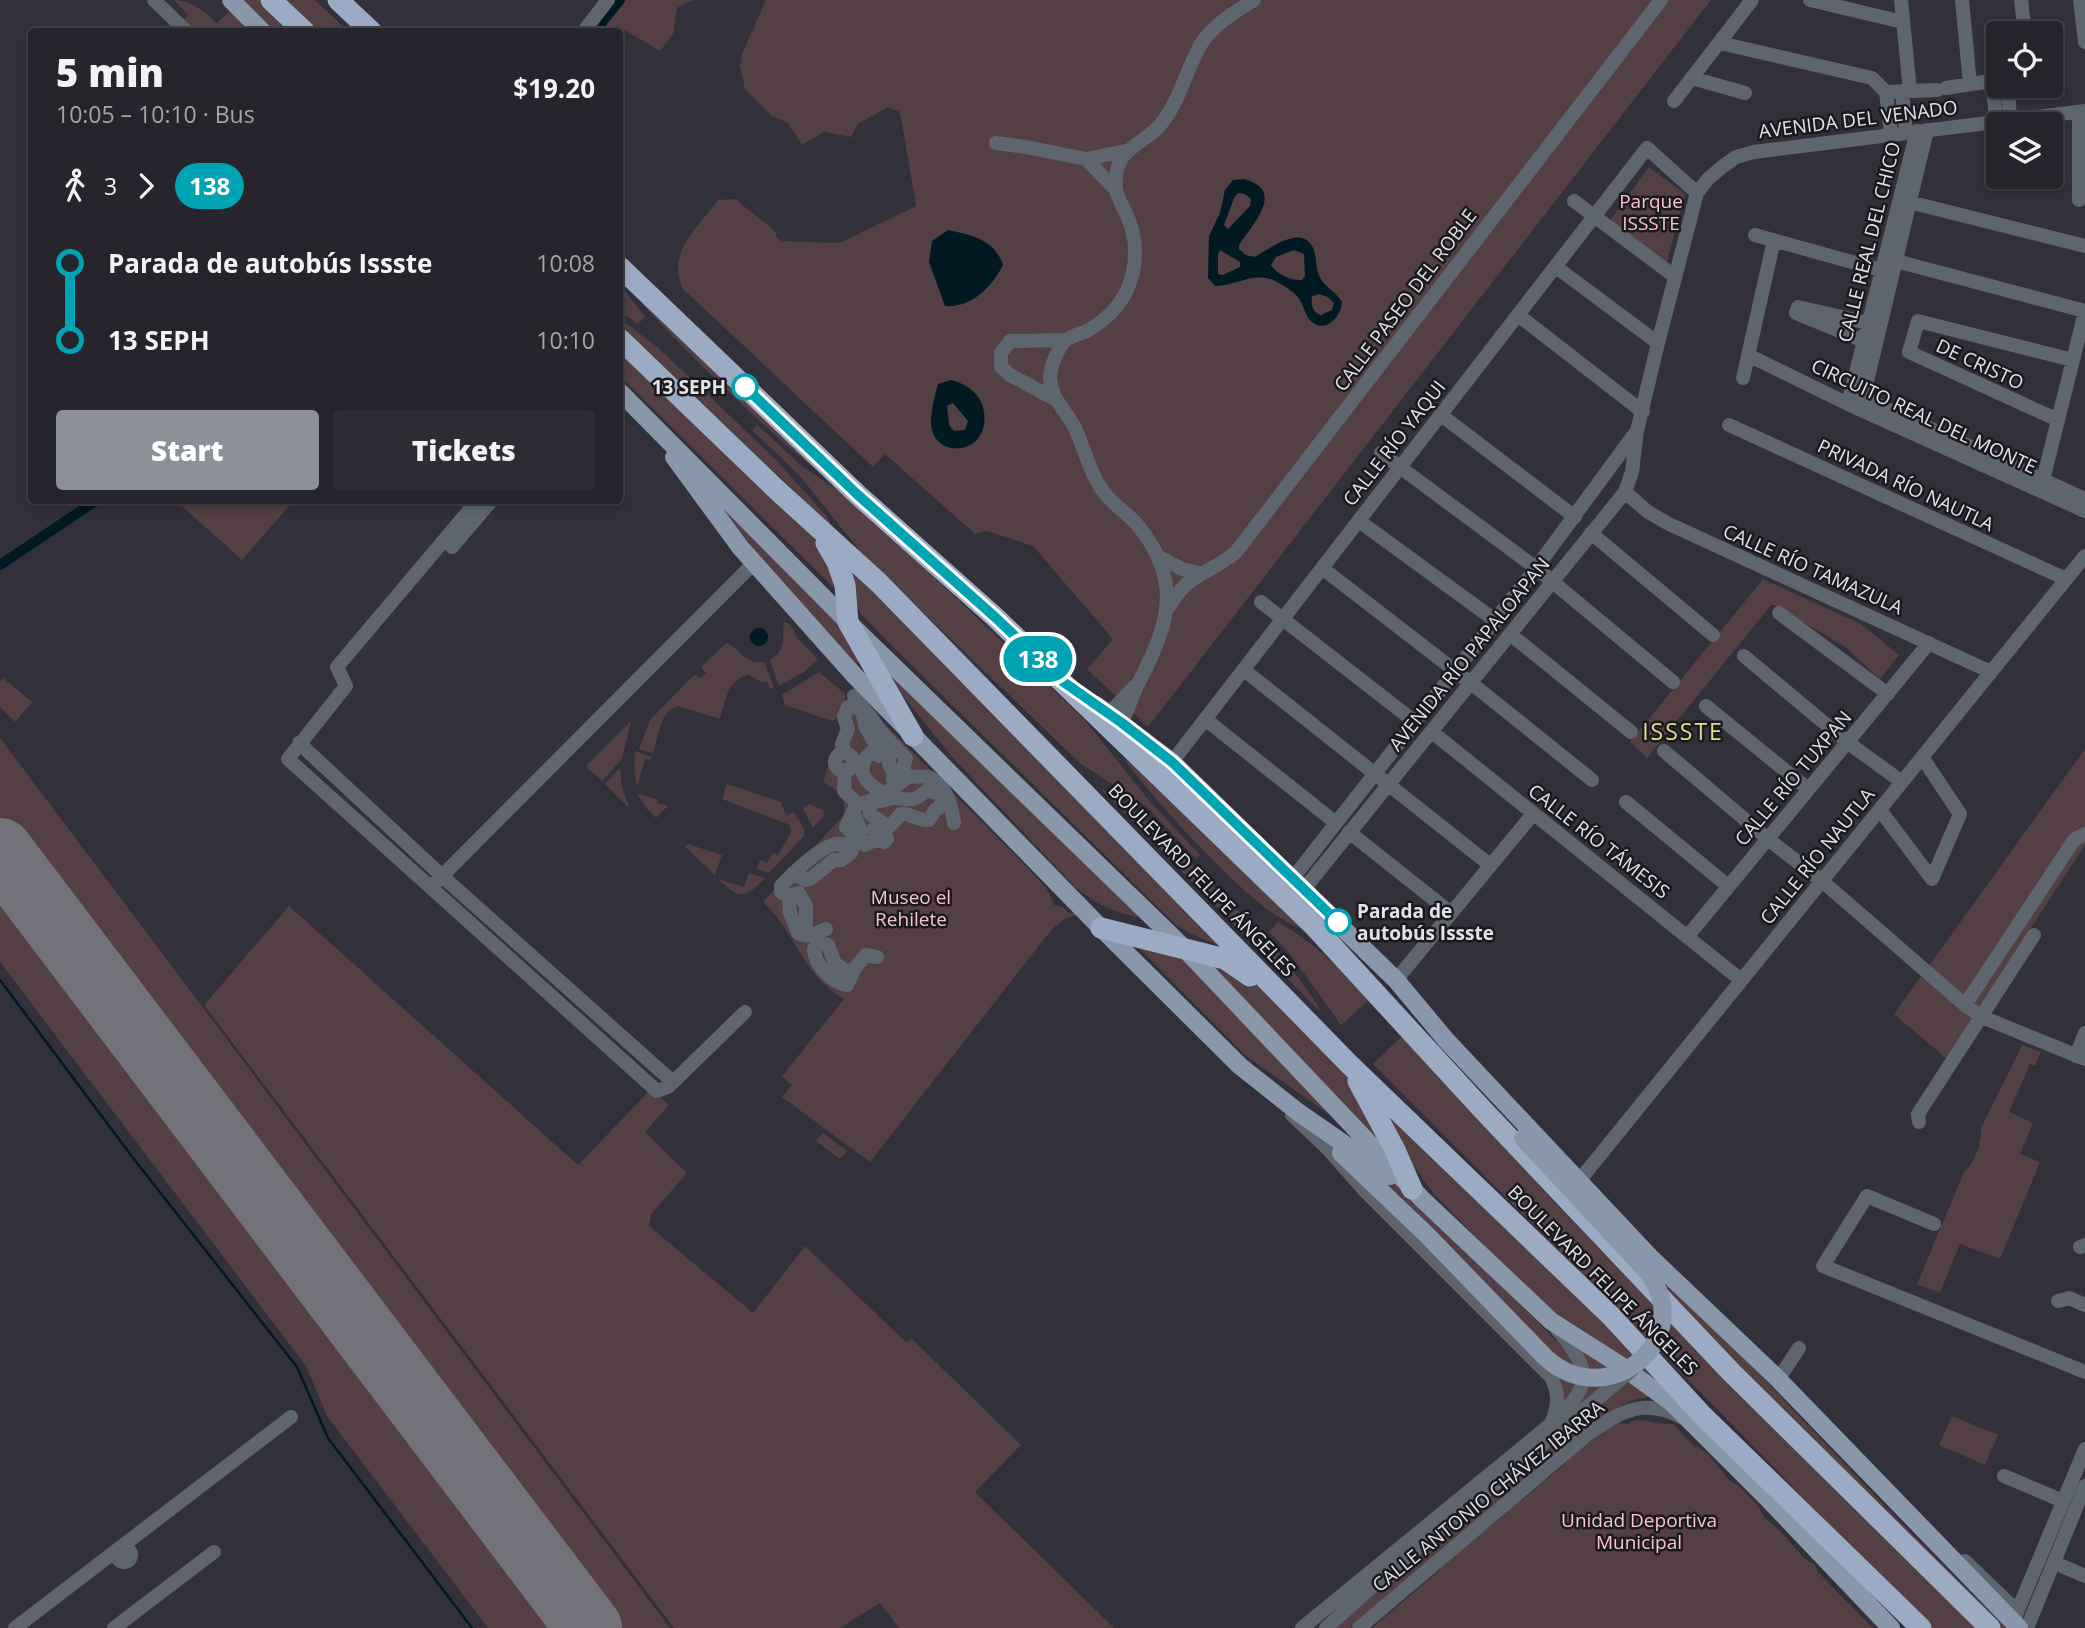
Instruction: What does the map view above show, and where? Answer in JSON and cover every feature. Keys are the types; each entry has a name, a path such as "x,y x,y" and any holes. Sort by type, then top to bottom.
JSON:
{"highway":[{"path":"271,0 300,27"},
{"path":"338,0 368,28"},
{"name":"BOULEVARD FELIPE ÁNGELES","path":"623,270 858,495 1113,724 1313,925 1482,1109 1731,1372 1990,1628"},
{"name":"BOULEVARD FELIPE ÁNGELES","path":"623,342 777,490 879,583 1349,1064 1611,1316 1703,1416 1921,1628"},
{"path":"777,490 787,505 826,544 838,562 845,585 848,622 913,736"},
{"path":"1101,928 1225,959 1243,970 1284,1008 1315,1028"},
{"path":"1349,1064 1417,1194"}],"main road":[{"path":"232,0 259,28"},
{"path":"623,395 848,622 1182,947 1417,1194 1551,1321 1671,1402 1769,1500"},
{"path":"654,426 682,470 754,563 854,675 1101,928 1240,1066 1298,1112 1417,1194"},
{"name":"BOULEVARD FELIPE ÁNGELES","path":"1113,724 1172,762 1396,980 1447,1040 1650,1257 1775,1376 2019,1622"},
{"path":"1298,1112 1427,1236 1545,1357 1563,1371 1582,1377 1601,1377 1639,1364 1656,1342 1661,1325 1662,1307 1658,1286 1519,1132 1447,1040"},
{"path":"1482,1109 1519,1132"},
{"name":"BOULEVARD FELIPE ÁNGELES","path":"1746,1458 1769,1500 1891,1628"}],"street":[{"path":"154,0 183,28"},
{"path":"586,28 608,0"},
{"path":"996,143 1086,159 1125,151 1162,124 1173,108 1203,41 1220,23 1254,0"},
{"name":"CALLE PASEO DEL ROBLE","path":"1168,609 1187,581 1222,564 1237,552 1661,0"},
{"path":"1674,101 1752,0"},
{"path":"1810,0 1903,22"},
{"path":"1901,0 1910,132"},
{"path":"1962,0 1970,84"},
{"path":"2021,0 2024,21"},
{"path":"2080,0 2085,42"},
{"path":"1720,43 1872,78 1886,92 1910,132"},
{"path":"1692,78 1745,93"},
{"path":"1886,92 1941,89 1986,82"},
{"path":"2079,200 2082,111"},
{"name":"AVENIDA DEL VENADO","path":"2063,113 2082,111"},
{"name":"AVENIDA DEL VENADO","path":"1722,167 1736,157 1754,152 1986,123"},
{"name":"CALLE REAL DEL CHICO","path":"1848,404 1868,323 1890,268 1905,201 1910,132"},
{"name":"CALLE RÍO YAQUI","path":"1172,762 1647,148 1698,193"},
{"path":"1116,190 1118,170 1125,151"},
{"path":"1086,159 1116,190 1132,226 1136,250 1130,283 1122,301 1105,319 1065,340 1010,341 1001,353 1001,367 1010,375 1055,399 1069,415 1093,474 1106,495 1140,528 1159,557 1168,609 1154,653 1113,724"},
{"name":"AVENIDA RÍO PAPALOAPAN","path":"1298,884 1349,832 1625,492 1632,472 1637,431 1674,276 1698,193 1708,179 1722,167"},
{"path":"1574,201 1674,276"},
{"path":"1905,201 2085,246"},
{"path":"1755,235 2085,311 2043,481"},
{"path":"1743,378 1774,240"},
{"path":"1556,267 1658,343"},
{"name":"CIRCUITO REAL DEL MONTE","path":"1890,268 1863,398 2085,499"},
{"path":"1864,341 1797,313 1798,307 1868,323"},
{"path":"1518,315 1643,412"},
{"name":"DE CRISTO","path":"2058,420 1909,352 1918,321 2071,367"},
{"path":"1055,399 1050,377 1055,357 1065,340"},
{"name":"CIRCUITO REAL DEL MONTE","path":"1748,355 1848,404 2085,511"},
{"path":"2071,367 2085,379"},
{"path":"623,408 654,426"},
{"path":"1441,415 1575,517"},
{"name":"PRIVADA RÍO NAUTLA","path":"1729,425 2066,579"},
{"name":"AVENIDA RÍO PAPALOAPAN","path":"1298,884 1336,823 1496,621 1637,431"},
{"path":"1381,453 1536,568 1673,682"},
{"name":"CALLE RÍO TAMAZULA","path":"1625,492 1648,512 1668,524 1992,672"},
{"path":"414,584 475,504"},
{"path":"488,504 337,667 345,686 288,759 657,1091 668,1087 745,1012"},
{"path":"1359,521 1496,621"},
{"path":"1591,533 1713,635"},
{"name":"CALLE RÍO NAUTLA","path":"1579,1181 2085,556"},
{"path":"1159,557 1182,569 1200,573"},
{"path":"430,888 754,563"},
{"path":"1322,568 1592,780"},
{"path":"1261,602 1415,722"},
{"path":"1779,613 1888,694"},
{"path":"1510,634 1631,732"},
{"name":"CALLE RÍO TUXPAN","path":"1687,937 1929,643"},
{"path":"1744,656 1847,742 1902,782"},
{"path":"1244,670 1490,865"},
{"path":"854,696 883,734 906,758 903,769 908,777"},
{"path":"875,797 844,791 845,771 837,767 835,761 840,754 845,753 842,744 848,729 844,717 851,706 862,710 864,726 876,745 875,750 866,758 862,774 866,782 875,797 878,803 894,798 903,802 917,799 928,790 940,794 943,805 935,810 929,820 901,814 889,827 870,814 875,797"},
{"path":"1706,706 1808,789"},
{"path":"1205,719 1336,823"},
{"name":"CALLE RÍO TÁMESIS","path":"1432,732 1741,980"},
{"path":"299,743 442,876 673,1082"},
{"path":"1664,751 1982,1017 2080,1057 2085,1033"},
{"path":"1880,810 1932,879 1960,814 1922,757"},
{"path":"877,957 866,955 856,972 843,971 835,963 828,945 818,935 802,936 798,933 790,913 789,897 783,894 781,889 793,873 805,880 810,879 823,867 851,853 852,833 846,827 875,797 908,777 931,778 939,784 952,806 954,823"},
{"path":"873,829 880,828 887,839 884,842 875,840 865,845 860,842 861,831 875,797"},
{"path":"1626,802 1728,886"},
{"path":"1396,980 1533,814"},
{"path":"1349,832 1451,913"},
{"path":"1965,1005 2074,840 2085,834"},
{"path":"1919,1122 1918,1114 2034,935"},
{"path":"513,961 524,950"},
{"path":"1240,1066 1328,1149 1366,1192 1551,1377 1558,1401 1550,1424"},
{"path":"1934,1224 1867,1196 1823,1266 2085,1372"},
{"path":"2058,1301 2069,1298 2085,1305"},
{"name":"CALLE ANTONIO CHÁVEZ IBARRA","path":"1302,1628 1550,1424 1578,1397 1584,1380 1583,1368 1571,1346 1551,1321"},
{"path":"1775,1376 1779,1378 1799,1348"},
{"path":"1326,1628 1386,1574 1639,1364"},
{"name":"CALLE ANTONIO CHÁVEZ IBARRA","path":"1359,1628 1588,1434 1619,1413 1642,1407 1675,1413 1689,1420"},
{"path":"1564,1411 1575,1410 1585,1415 1589,1425 1588,1434"},
{"path":"15,1628 115,1556 291,1417"},
{"path":"2019,1622 2085,1449"},
{"path":"2004,1476 2063,1501"},
{"path":"2019,1622 2082,1502 2085,1486"},
{"path":"1918,1516 2019,1622"},
{"path":"114,1628 214,1552"},
{"path":"2062,1566 2085,1576"}],"green space":[{"path":"174,0 192,4 217,23 230,11 250,28 191,28 183,21 188,15"},
{"path":"239,0 260,0 290,28 268,28"},
{"path":"282,0 315,0 345,28 311,28"},
{"path":"623,0 693,0 677,8 673,34 660,51 618,26 600,28"},
{"path":"766,0 1711,0 1148,727 1087,669 1113,639 1033,546 987,531 975,534 885,454 873,467 682,288 678,266 684,245 718,200 735,199 775,231 777,238 782,241 840,243 916,206 900,112 888,107 858,124 851,137 824,132 802,145 788,123 772,116 745,89 741,56"},
{"name":"Parque ISSSTE","path":"1649,167 1685,194 1666,266 1608,223"},
{"path":"623,289 645,317 638,324 623,314"},
{"path":"637,298 831,481 792,450 732,395"},
{"path":"623,321 656,346 778,462 828,518 833,528 623,327"},
{"path":"623,347 810,533 821,546 839,593 623,379"},
{"path":"757,425 802,466 856,503 1085,720 1151,803 1200,855 1196,859 1147,807 1081,764 863,555 800,476 752,430"},
{"path":"691,474 833,615 860,661 856,664 773,572"},
{"path":"179,504 289,506 242,560"},
{"path":"838,552 1235,952 1176,925 889,643 861,614 852,597"},
{"path":"1763,579 1861,624 1899,655 1880,679 1844,646 1772,604 1647,758 1630,742"},
{"path":"784,622 790,624 798,639 818,659 804,672 779,686 770,660 781,648"},
{"path":"726,643 752,661 764,662 774,687 770,689 767,681 763,683 749,675 742,677 732,686 720,719 678,706 672,708 661,725 653,753 639,749 650,720 694,675 701,678 706,673 701,667"},
{"path":"881,658 1142,918 1106,907 1075,887 953,758 876,663"},
{"path":"819,672 845,694 842,710 832,721 785,705 782,695"},
{"path":"3,678 32,702 15,722 0,707 0,681"},
{"name":"Museo el Rehilete","path":"855,686 871,702 883,722 1029,869 1047,889 1054,905 1063,907 1070,914 1078,909 1084,913 1066,918 1052,929 870,1162 782,1097 792,1085 782,1076 844,999 817,977 775,914 763,902 843,816 843,799 823,782"},
{"path":"631,721 622,759 602,781 587,765"},
{"path":"0,738 670,1628 614,1628 0,818"},
{"path":"2085,749 2085,845 1946,1058 1894,1014"},
{"path":"635,751 652,757 651,760 645,759 637,787 634,769"},
{"path":"1127,759 1305,930 1271,912 1223,870 1161,804 1126,762"},
{"path":"620,768 622,788 630,809 605,784"},
{"path":"727,784 781,802 786,815 794,812 804,829 804,836 769,873 757,869 760,860 767,863 773,853 778,855 791,833 790,825 722,799"},
{"path":"1099,787 1154,826 1285,959 1319,1007 1318,1010"},
{"path":"637,793 658,800 657,803 668,806 656,818"},
{"path":"810,804 823,810 824,816 813,828 803,808"},
{"path":"688,844 722,855 715,875 685,847"},
{"path":"749,873 765,878 752,890 742,894 732,891 718,879 744,887"},
{"path":"0,883 564,1628 488,1628 327,1416 306,1366 0,962"},
{"path":"289,906 578,1165 651,1089 669,1105 645,1132 687,1173 651,1214 649,1226 753,1313 805,1246 906,1342 912,1339 1021,1445 975,1492 1114,1628 899,1628 880,1603 840,1628 674,1628 204,1005"},
{"path":"1278,922 1327,957 1368,1001 1341,1025 1290,954 1269,932"},
{"path":"1129,938 1161,938 1204,976 1360,1136 1246,1056"},
{"path":"1198,951 1247,971 1346,1070 1392,1156"},
{"path":"1402,1036 1535,1181 1738,1394 1978,1628 1929,1628 1726,1418 1373,1064"},
{"path":"2022,1045 2041,1052 2035,1066 2030,1064 2009,1112 2033,1123 2020,1154 2040,1162 2000,1259 1960,1244 1940,1293 1917,1284 1964,1172 1977,1152 1981,1128"},
{"path":"1372,1083 1665,1385 1561,1321 1499,1261 1434,1194 1407,1157"},
{"path":"823,1133 847,1151 840,1159 816,1141"},
{"path":"1349,1150 1416,1198 1570,1355 1578,1381 1564,1403 1563,1394"},
{"path":"1652,1261 1887,1508 2006,1628 1999,1628 1673,1306"},
{"path":"1579,1348 1656,1397 1631,1401 1595,1423 1592,1414 1579,1406 1590,1382"},
{"path":"1952,1416 1998,1435 1985,1465 1939,1445"},
{"path":"1580,1419 1584,1428 1363,1618 1350,1628 1333,1628 1369,1595"},
{"name":"Unidad Deportiva Municipal","path":"1631,1421 1673,1424 1695,1447 1708,1454 1729,1480 1740,1487 1758,1506 1764,1517 1806,1560 1815,1565 1818,1572 1873,1628 1372,1628 1440,1570 1441,1564 1566,1463 1566,1459 1615,1423 1629,1424"}],"water":[{"path":"1244,179 1256,184 1263,191 1265,199 1258,218 1239,249 1254,257 1292,238 1306,240 1314,249 1320,278 1342,302 1338,314 1330,323 1320,326 1314,324 1296,295 1273,280 1251,278 1215,286 1208,278 1209,236 1220,213 1225,190 1233,180","holes":["1238,193 1245,194 1251,199 1250,206 1228,229 1224,225","1220,250 1240,262 1240,267 1223,275 1218,274","1294,250 1304,254 1305,276 1302,280 1280,274 1271,265 1276,257","1319,294 1328,297 1334,303 1332,310 1318,314 1313,308 1312,296"]},
{"path":"948,230 982,240 994,250 1003,265 980,295 955,306 945,306 929,262 932,241"},
{"path":"951,380 961,383 975,393 981,402 984,423 980,436 972,444 951,448 941,443 934,435 931,417 938,384","holes":["953,403 968,421 965,430 954,431 949,425 947,406"]},
{"path":"759,628 765,631 768,637 765,643 759,646 753,643 750,637 753,631"}],"waterway":[{"path":"597,28 620,0"},
{"path":"0,565 91,504"},
{"path":"0,980 130,1154 297,1367 328,1438 472,1628"}],"runway":[{"path":"0,851 589,1628"}],"bus line":[{"name":"138","path":"745,387 858,495 1062,681 1172,762 1338,922"}],"place":[{"name":"13 SEPH","path":"745,387"},
{"name":"Parada de autobús Issste","path":"1338,922"}],"district":[{"name":"ISSSTE","path":"1683,731"}]}
